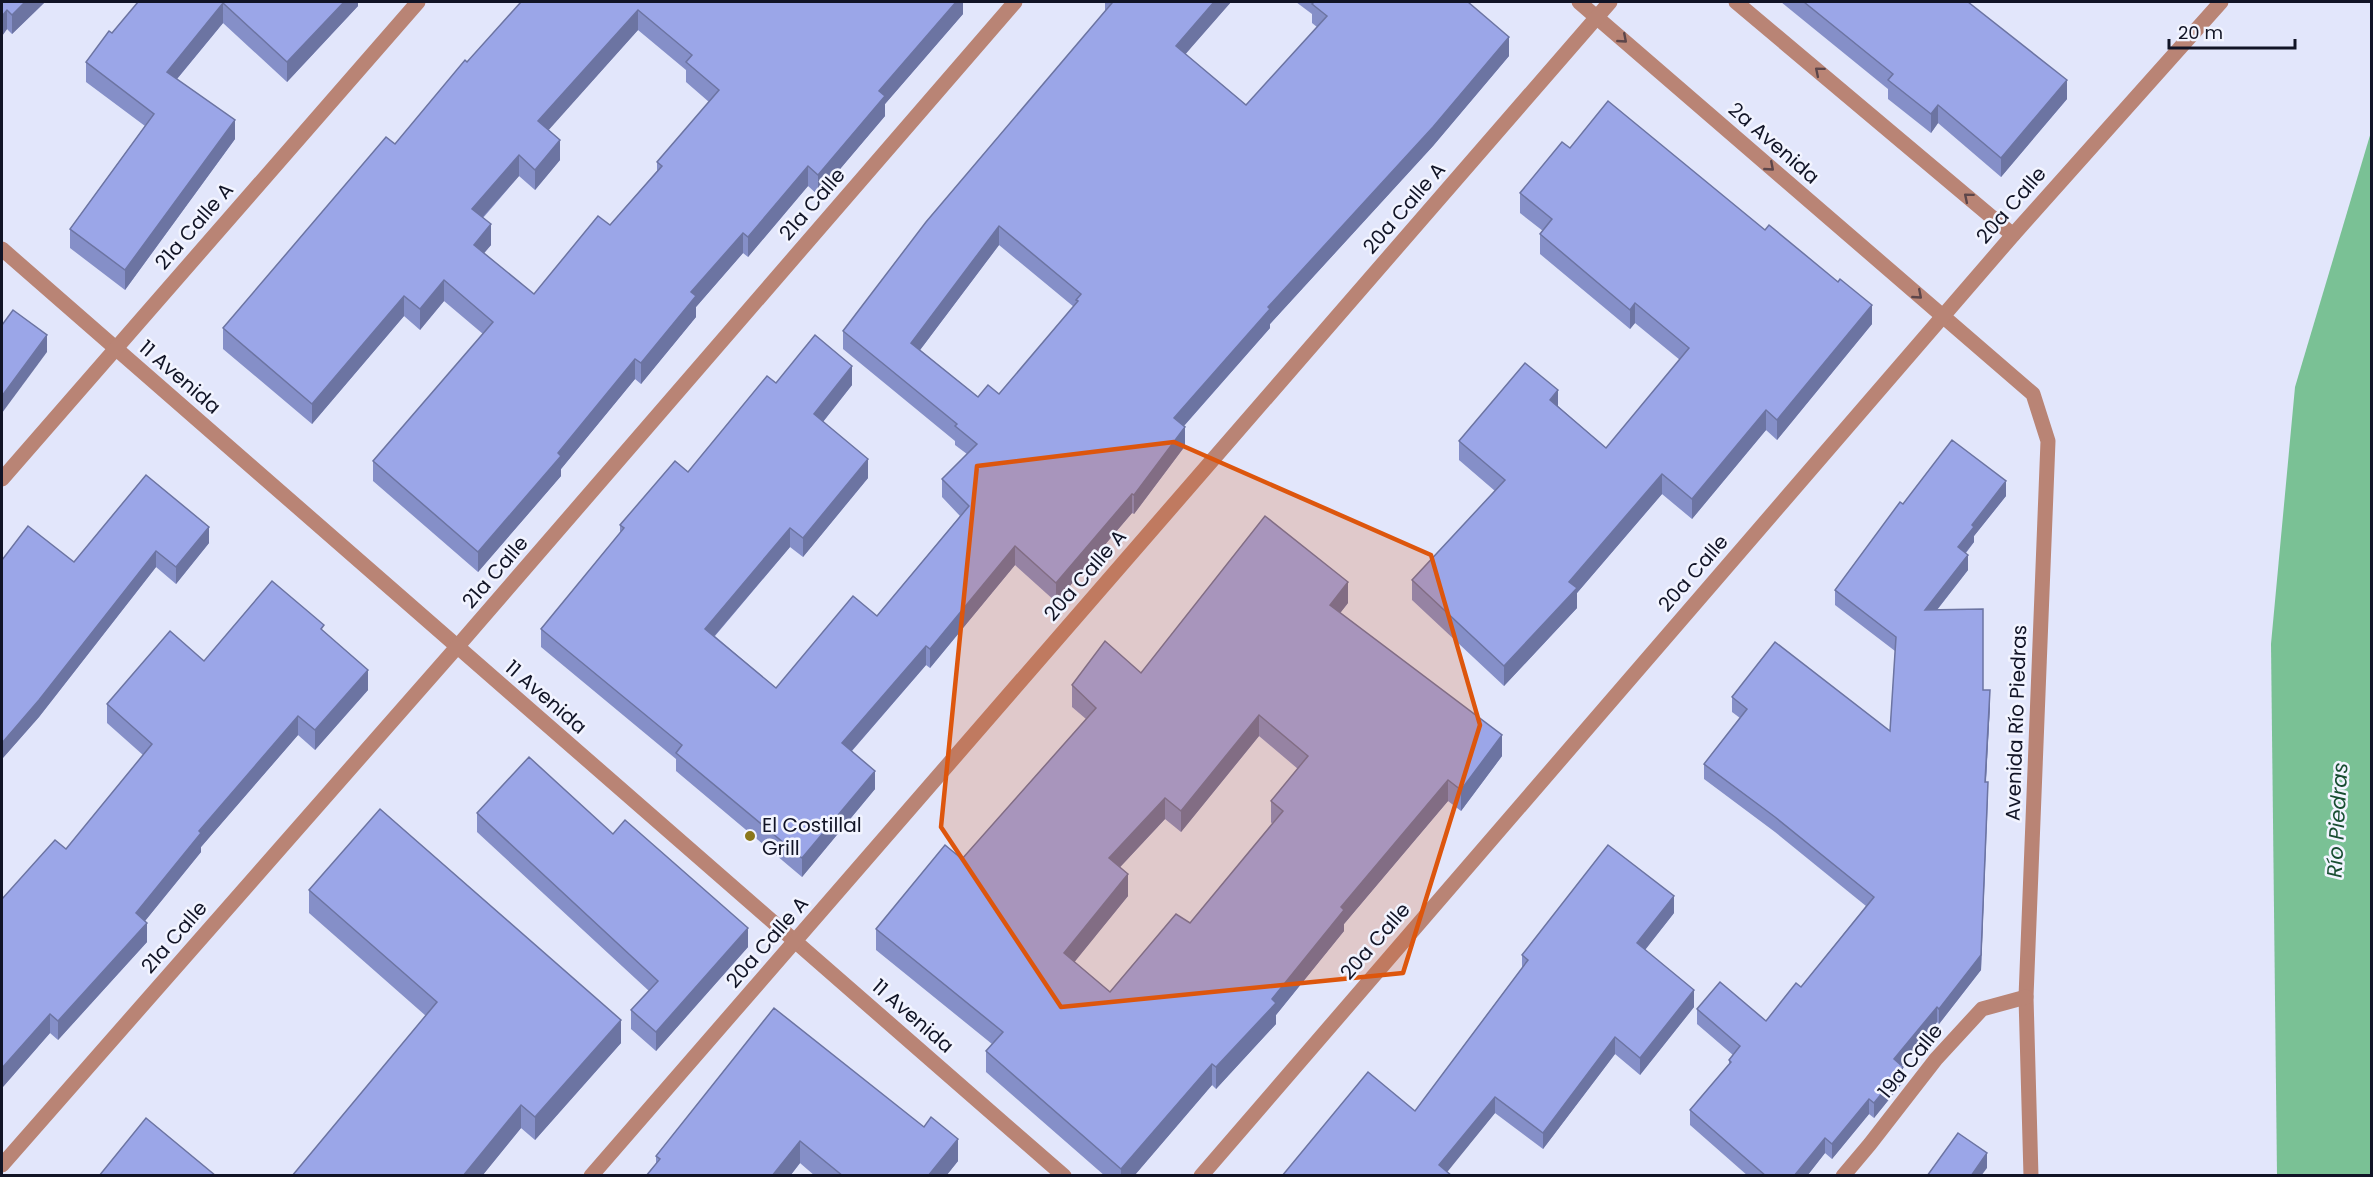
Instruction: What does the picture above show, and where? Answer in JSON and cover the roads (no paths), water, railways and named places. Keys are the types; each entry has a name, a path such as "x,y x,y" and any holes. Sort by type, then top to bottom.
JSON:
{"street":[{"name":"21a Calle A","path":"2,479 418,2"},
{"name":"21a Calle","path":"2,1165 457,647 1015,2"},
{"name":"2a Avenida","path":"1579,2 1942,316"},
{"name":"20a Calle A","path":"591,1176 1610,2"},
{"path":"1736,2 2013,235"},
{"name":"20a Calle","path":"1201,1176 1942,316 2221,2"},
{"name":"11 Avenida","path":"2,249 1064,1176"},
{"name":"Avenida Río Piedras","path":"1942,316 2033,394 2048,441 2026,997 2031,1176"},
{"name":"19a Calle","path":"1842,1176 1936,1059 1982,1009 2026,997"}],"water":[{"name":"Río Piedras","path":"2371,132 2371,1175 2277,1175 2271,644 2295,387"}],"place":[{"name":"El Costillal Grill","path":"750,836"}]}
